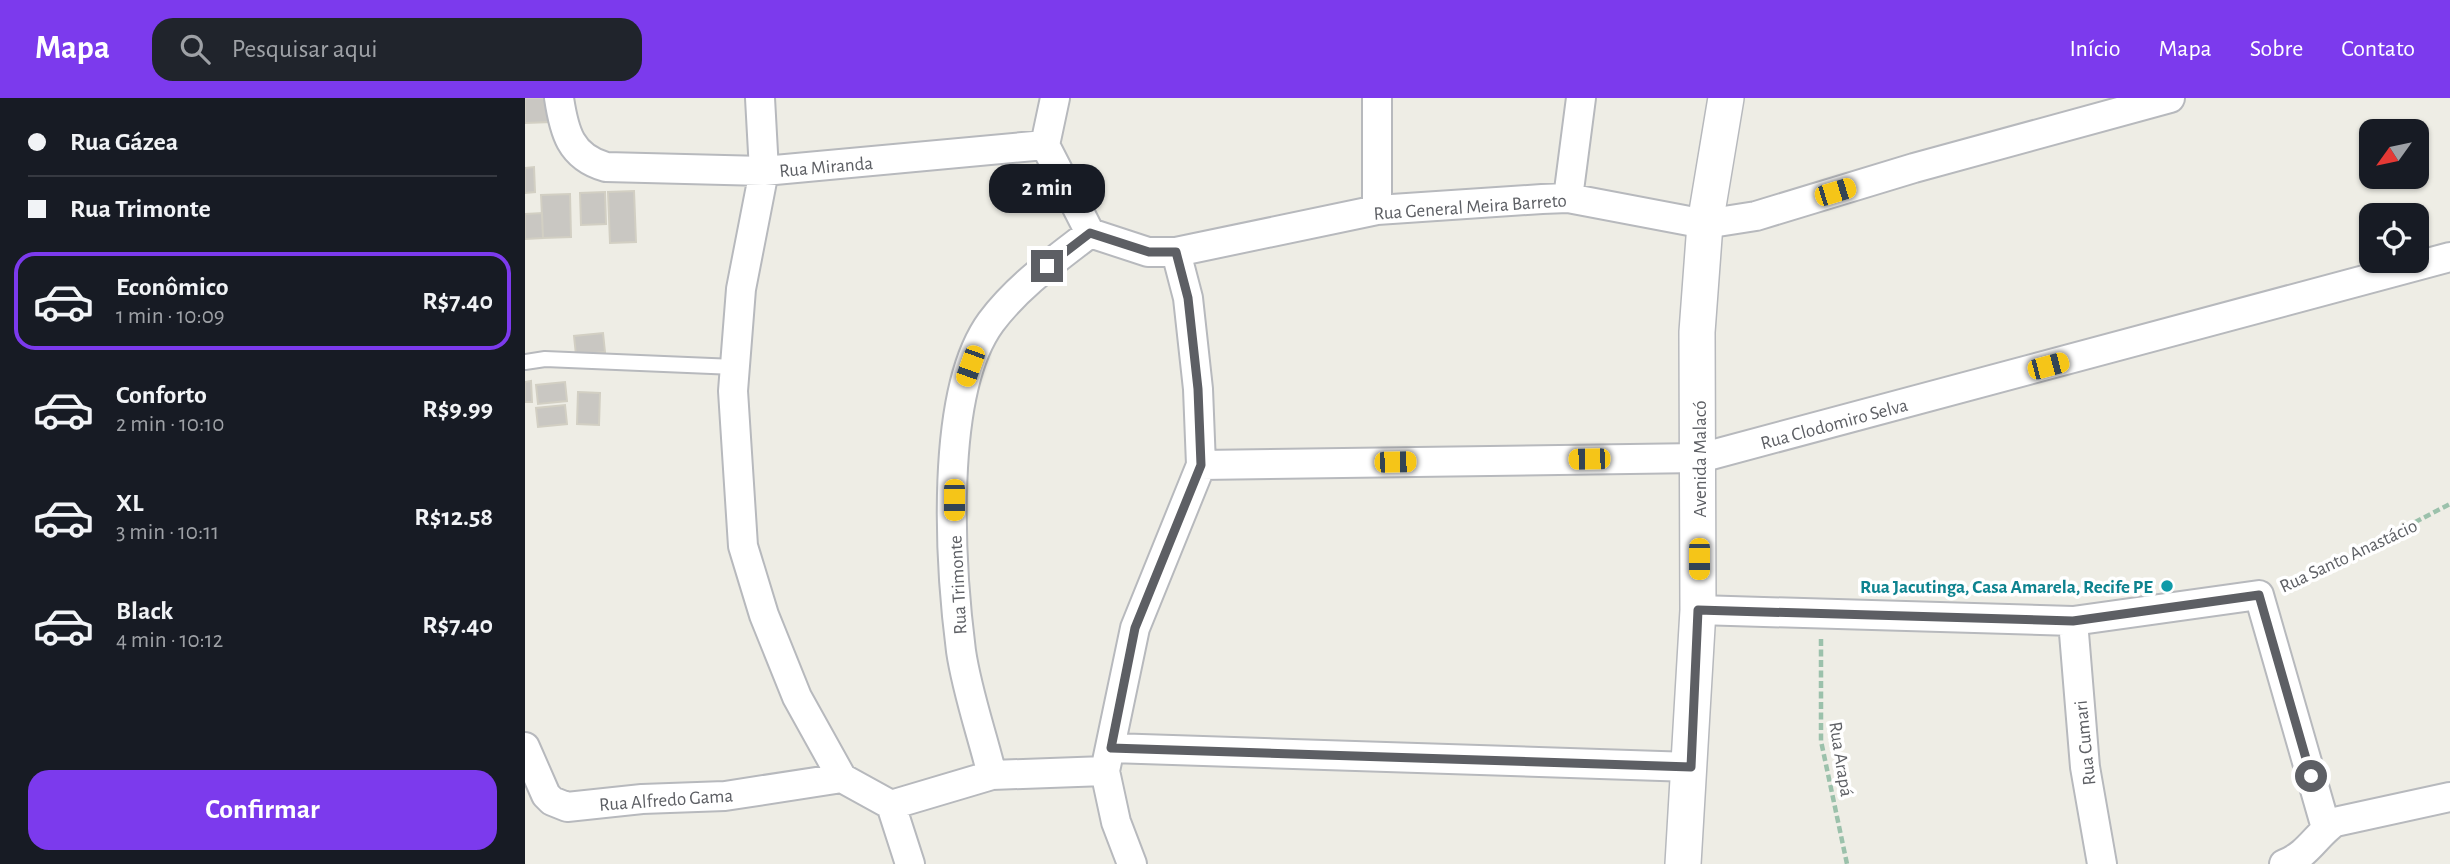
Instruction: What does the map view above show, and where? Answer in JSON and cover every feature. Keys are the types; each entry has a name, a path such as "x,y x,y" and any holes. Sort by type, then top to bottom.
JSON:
{"street":[{"name":"Rua Miranda","path":"559,98 563,127 575,148 589,162 605,167 764,171 1045,145"},
{"path":"760,98 764,171 741,289 735,367 736,483 743,546 764,615 797,697 842,778 891,805 910,864"},
{"path":"1055,98 1045,145 1090,233"},
{"path":"1377,98 1377,210"},
{"path":"1568,198 1581,98"},
{"name":"Avenida Malacó","path":"1683,864 1691,767 1698,610 1700,458 1697,332 1705,224 1726,98"},
{"name":"Rua General Meira Barreto","path":"1090,233 1149,252 1176,252 1377,210 1568,198 1705,224 1756,216 1914,168 2169,98"},
{"name":"Rua Trimonte","path":"992,775 962,653 954,573 954,452 964,383 976,348 991,323 1026,282 1090,233"},
{"path":"1132,864 1116,821 1108,759 1135,628 1201,465 1198,389 1188,298 1176,252"},
{"name":"Rua Clodomiro Selva","path":"1201,465 1700,458 2450,257"},
{"path":"2259,595 2326,828"},
{"name":"Rua Santo Anastácio","path":"1698,610 2073,621 2259,595"},
{"name":"Rua Cumari","path":"2073,621 2085,767 2102,864"},
{"name":"Rua Alfredo Gama","path":"525,747 546,794 552,801 568,807 725,796 842,778"},
{"path":"891,805 992,775 1108,759 1691,767"},
{"path":"2284,864 2310,849 2326,828 2335,822 2450,797"}],"lane":[{"path":"525,362 545,359 735,367"}],"path":[{"name":"Rua Santo Anastácio","path":"2259,595 2342,561 2450,504"},
{"name":"Rua Arapá","path":"1821,614 1821,741 1847,864"}],"building":[{"path":"525,98 550,98 551,122 525,123"},
{"path":"534,167 535,192 525,193 525,168"},
{"path":"634,191 636,242 610,243 608,192"},
{"path":"605,192 606,224 581,225 580,193"},
{"path":"570,194 571,237 543,238 541,195"},
{"path":"542,213 543,238 525,239 525,214"},
{"path":"603,333 605,352 576,355 574,336"},
{"path":"531,381 532,402 525,402 525,382"},
{"path":"565,382 567,401 538,404 536,385"},
{"path":"578,392 600,393 599,425 577,424"},
{"path":"565,405 567,424 538,427 536,408"}],"place":[{"name":"Rua Jacutinga, Casa Amarela, Recife PE","path":"2167,586"}],"route":[{"path":"1047,266 1090,233 1149,252 1176,252 1188,298 1198,389 1201,465 1135,628 1111,748 1691,767 1698,610 2073,621 2259,595 2311,776"}]}
